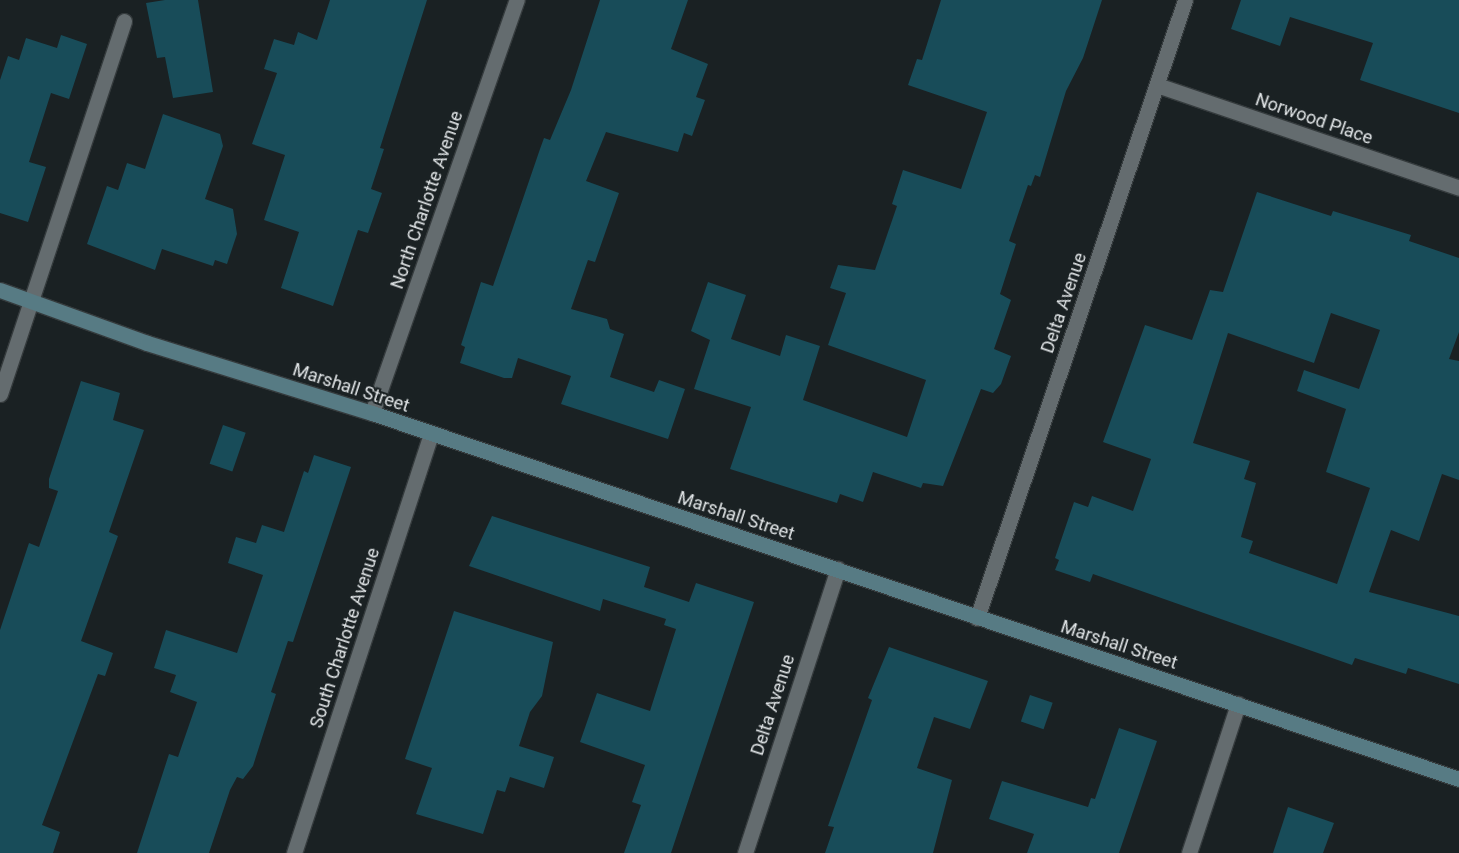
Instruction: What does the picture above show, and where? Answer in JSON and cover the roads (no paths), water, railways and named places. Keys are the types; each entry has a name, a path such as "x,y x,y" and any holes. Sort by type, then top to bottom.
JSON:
{"street":[{"name":"North Charlotte Avenue","path":"372,413 517,0"},
{"name":"Delta Avenue","path":"977,618 1185,0"},
{"path":"0,394 124,21"},
{"name":"Norwood Place","path":"1157,85 1459,188"},
{"name":"Marshall Street","path":"0,290 147,343 372,413 1459,779"},
{"name":"South Charlotte Avenue","path":"294,853 431,434"},
{"name":"Delta Avenue","path":"745,853 838,569"},
{"path":"1189,853 1238,704"}]}
